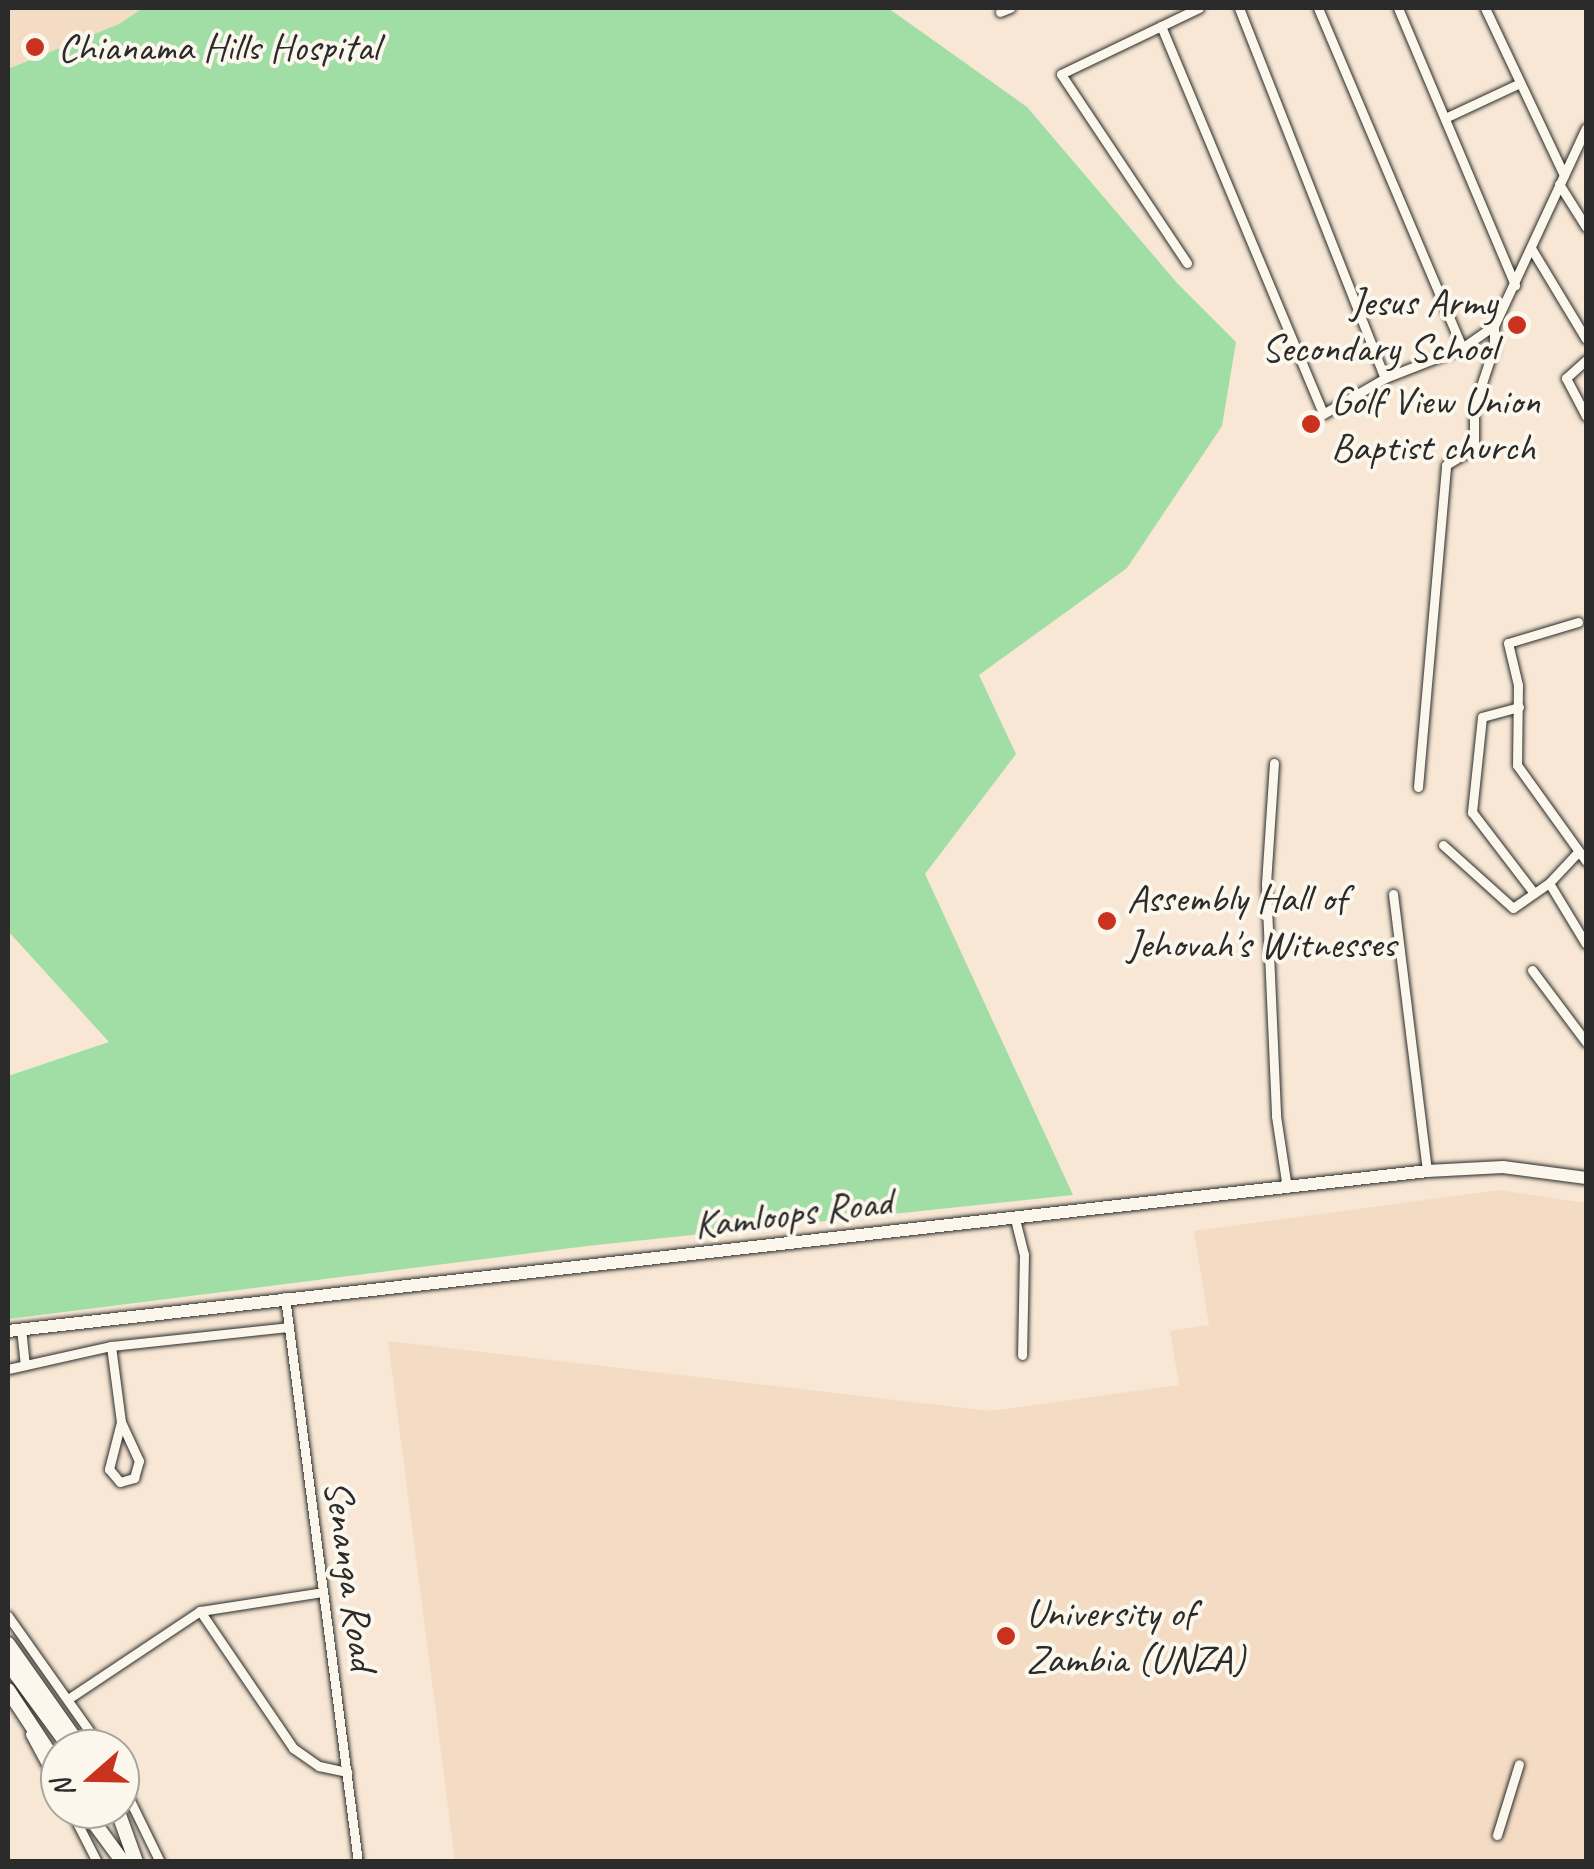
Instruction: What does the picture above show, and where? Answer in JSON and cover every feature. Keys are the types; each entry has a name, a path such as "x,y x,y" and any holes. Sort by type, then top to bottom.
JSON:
{"main road":[{"name":"Kamloops Road","path":"14,1329 284,1297 588,1270 1427,1171 1504,1167 1586,1178"},
{"path":"8,1644 68,1729"},
{"path":"8,1663 56,1729"},
{"path":"8,1674 46,1729"},
{"path":"8,1690 40,1739"},
{"path":"102,1829 127,1857"},
{"path":"108,1829 127,1857"},
{"path":"115,1829 127,1857"},
{"path":"121,1829 127,1857"}],"street":[{"path":"1186,263 1061,74 1200,8"},
{"path":"1239,8 1385,378"},
{"path":"1318,8 1462,348"},
{"path":"1398,8 1515,285"},
{"path":"1485,8 1561,180 1586,226"},
{"path":"1162,26 1320,410 1328,413 1345,405 1385,378 1462,348 1494,326"},
{"path":"1445,118 1518,84"},
{"path":"1418,788 1446,465 1474,448 1474,407 1494,347 1494,326 1586,128"},
{"path":"1531,248 1586,338"},
{"path":"1586,360 1566,378 1586,416"},
{"path":"1578,622 1509,640 1519,708 1521,775 1586,861"},
{"path":"1519,708 1482,716 1472,812 1534,893"},
{"path":"1274,763 1266,884 1276,1116 1287,1188"},
{"path":"1443,846 1510,907 1549,883 1578,852"},
{"path":"1549,883 1586,944"},
{"path":"1393,894 1427,1171"},
{"path":"1532,970 1586,1042"},
{"path":"1015,1220 1024,1254 1022,1355"},
{"name":"Senanga Road","path":"284,1297 358,1862"},
{"path":"8,1369 111,1346 288,1327"},
{"path":"14,1329 25,1364"},
{"path":"111,1346 122,1422 139,1461 134,1478 120,1482 109,1469 122,1422"},
{"path":"68,1699 200,1611 323,1592"},
{"path":"200,1611 293,1748 319,1766 347,1772"},
{"path":"8,1616 88,1729"},
{"path":"8,1704 40,1757"},
{"path":"1497,1835 1520,1764"},
{"path":"140,1821 160,1862"},
{"path":"80,1829 97,1862"}],"shaded area":[{"name":"Chianama Hills Hospital","path":"8,8 143,8 119,24 8,69"},
{"name":"University of Zambia (UNZA)","path":"1499,1190 1586,1203 1586,1861 455,1861 388,1341 990,1411 1179,1385 1170,1331 1209,1325 1194,1231"}],"green space":[{"path":"143,8 888,8 1027,107 1177,283 1236,342 1222,426 1127,568 979,675 1016,754 925,874 1073,1195 587,1246 8,1319 8,1076 109,1042 8,931 8,69 119,24"}],"place":[{"name":"Chianama Hills Hospital","path":"35,47"},
{"name":"Jesus Army Secondary School","path":"1517,325"},
{"name":"Golf View Union Baptist church","path":"1311,424"},
{"name":"Assembly Hall of Jehovah's Witnesses","path":"1107,921"},
{"name":"University of Zambia (UNZA)","path":"1006,1636"}]}
